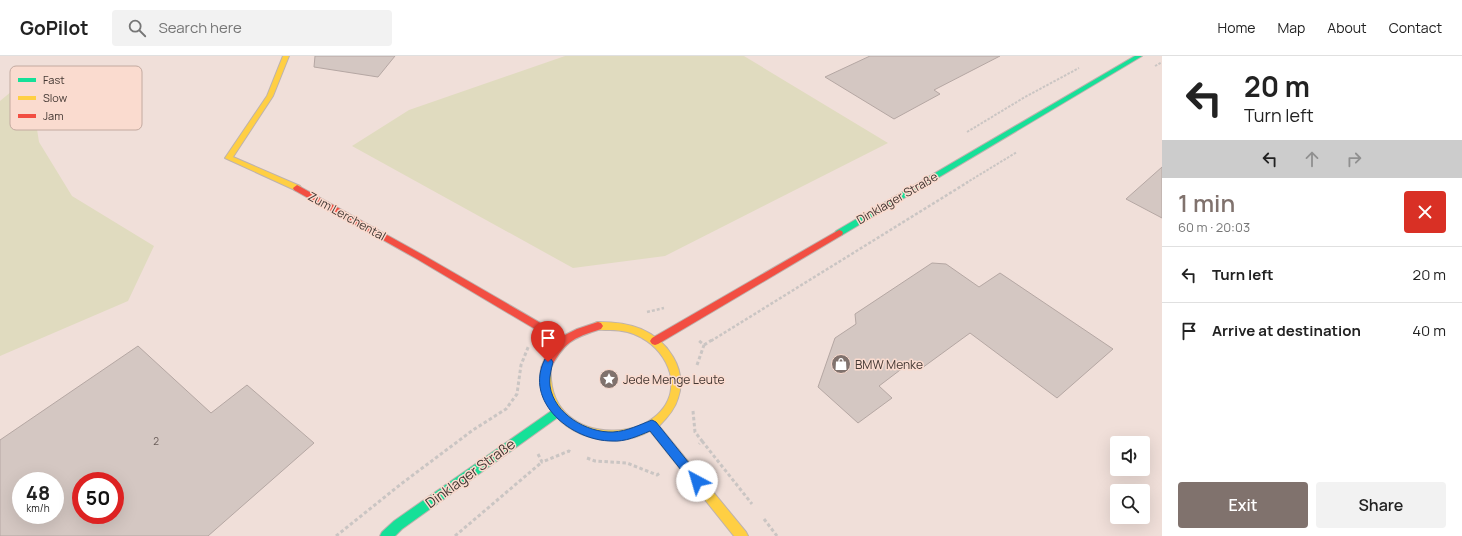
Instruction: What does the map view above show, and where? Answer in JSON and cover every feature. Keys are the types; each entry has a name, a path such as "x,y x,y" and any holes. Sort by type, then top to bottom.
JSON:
{"main road":[{"name":"Zum Lerchental","path":"286,56 270,96 229,158 296,187 420,257 563,341"},
{"name":"Dinklager Straße","path":"655,341 1139,56"},
{"path":"598,326 619,326 638,331 655,341 666,353 671,363 676,383 673,399 665,413 652,425 633,434 612,437 590,433 571,425 557,412 549,400 545,387 545,374 548,362 554,350 563,341 579,331 598,326"},
{"name":"Dinklager Straße","path":"386,536 417,512 557,412"},
{"path":"652,425 742,536"}],"path":[{"path":"1152,68 1162,62"},
{"path":"966,133 1025,97 1081,67"},
{"path":"704,345 1020,150"},
{"path":"640,311 646,312 664,308"},
{"path":"336,536 401,484 506,409 518,394 521,365 530,342 544,330"},
{"path":"702,441 754,506"},
{"path":"455,536 542,462"},
{"path":"763,518 777,536"}],"shaded area":[{"path":"565,56 744,56 888,143 665,256 573,268 352,146 409,110"},
{"path":"10,93 10,130 37,130 39,142 72,196 154,246 128,301 0,356 0,101"}],"building":[{"path":"315,56 395,56 378,77 314,67"},
{"path":"870,56 1000,56 934,90 940,94 894,119 825,77"},
{"path":"1162,167 1162,218 1126,199"},
{"path":"932,263 946,264 979,287 1000,273 1113,349 1057,398 970,333 922,368 912,361 879,386 892,398 858,423 818,387 835,338 856,324 855,314"},
{"path":"138,346 211,413 247,385 314,443 208,536 0,536 0,440"}],"traffic: fast":[{"path":"839,233 1139,56"},
{"path":"386,536 398,525 557,412"}],"traffic: slow":[{"path":"286,56 270,96 229,158 297,188"},
{"path":"546,368 545,376 547,392 553,406 563,418 583,430 597,435 628,435 655,423 665,412 673,399 676,388 676,378 669,358 663,349 655,342 637,331 622,327 598,326"},
{"path":"652,425 742,536"}],"traffic: jam":[{"path":"297,188 420,257 563,341"},
{"path":"655,341 839,233"},
{"path":"546,368 554,351 566,340 581,331 598,326"}],"place":[{"name":"BMW Menke","path":"841,364"},
{"name":"Jede Menge Leute","path":"609,379"}],"route":[{"path":"548,362 545,374 545,387 549,400 557,412 571,425 590,433 612,437 633,434 652,425 697,481"}]}
